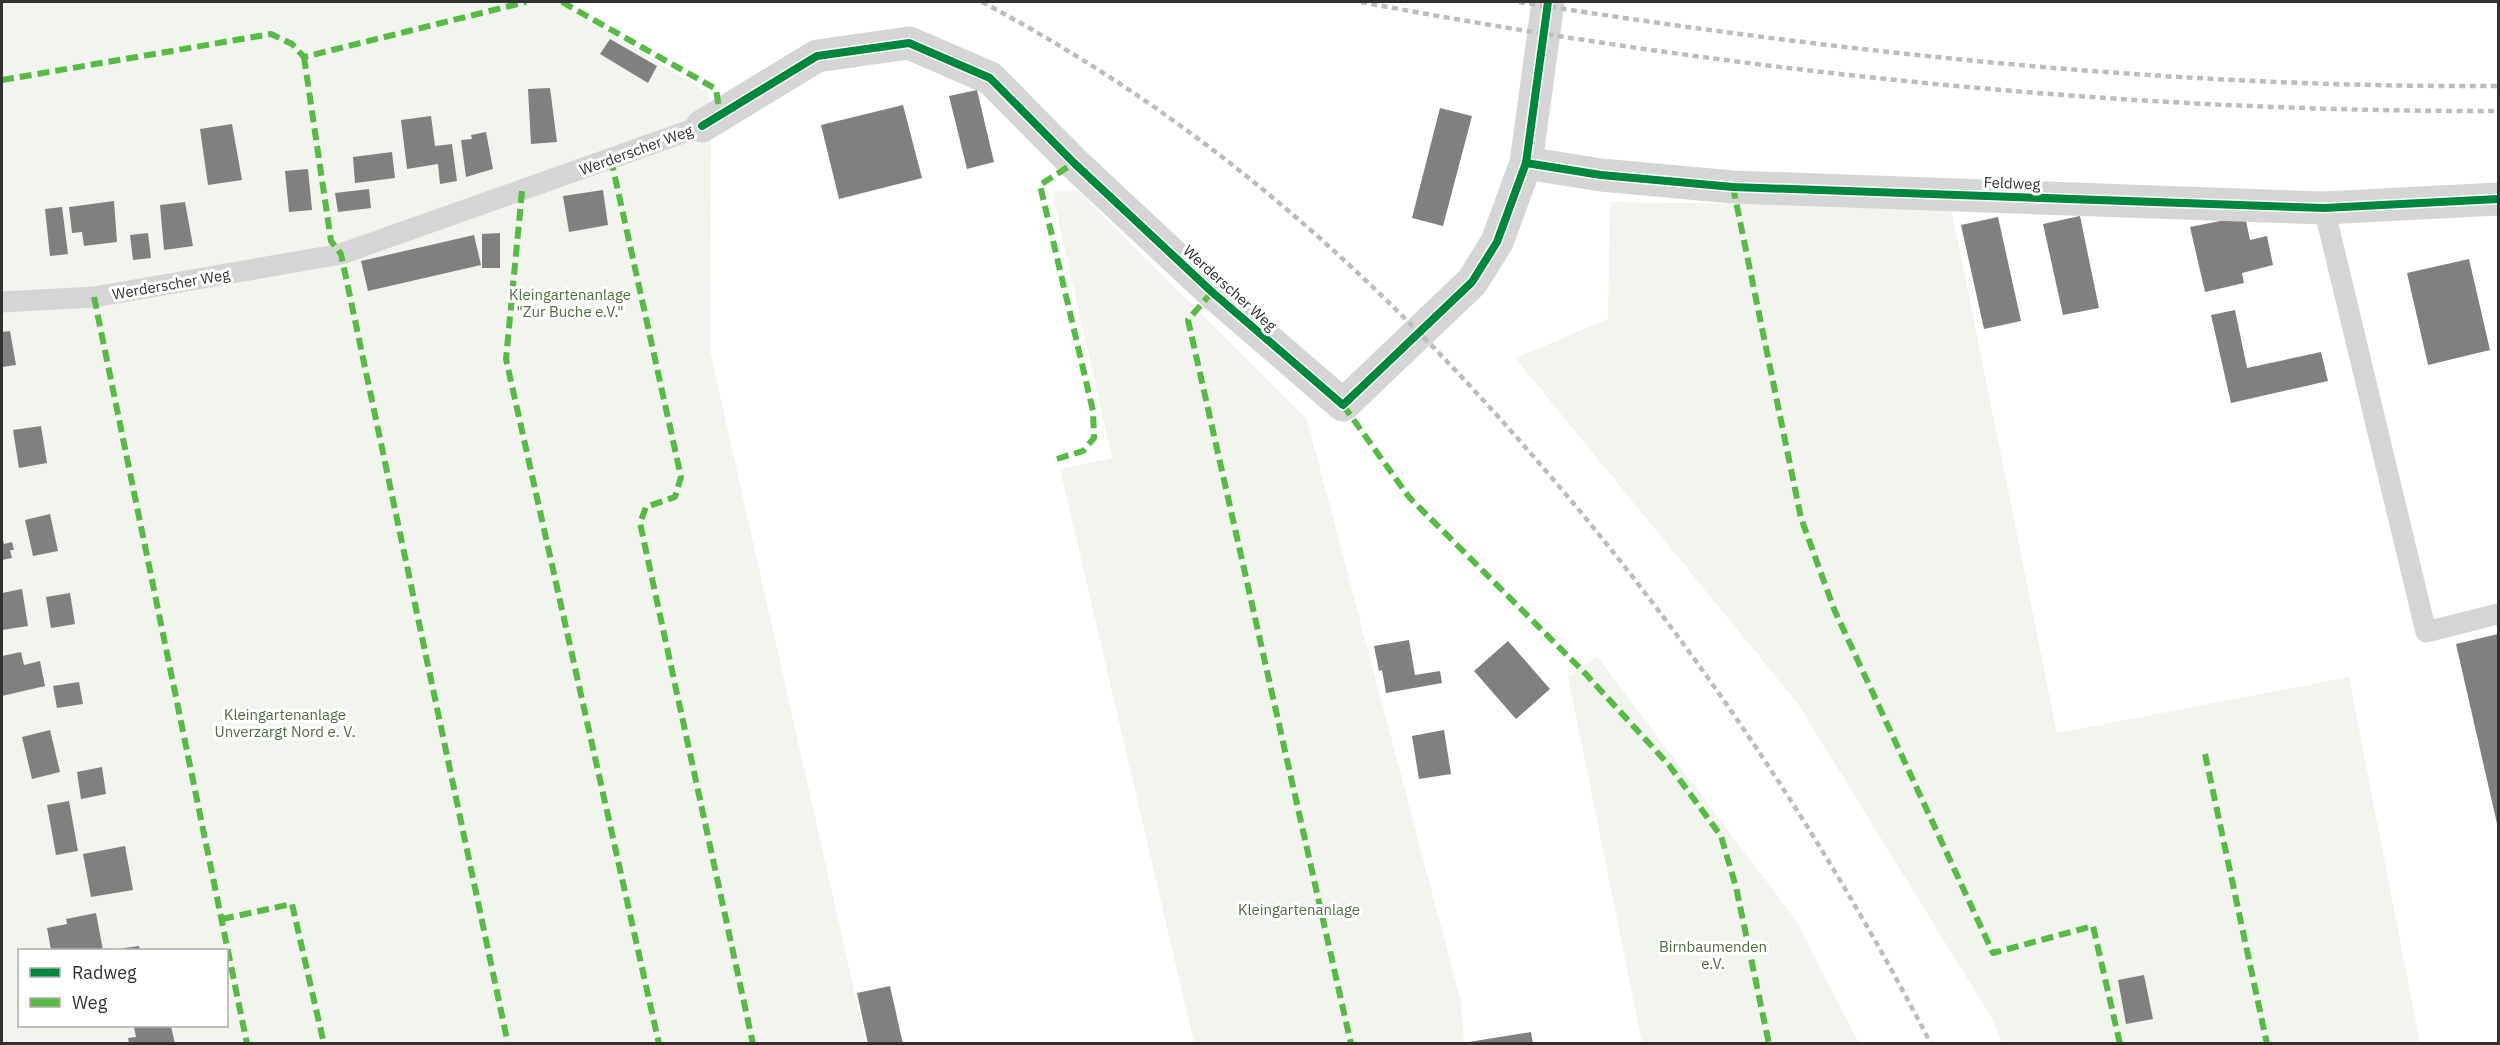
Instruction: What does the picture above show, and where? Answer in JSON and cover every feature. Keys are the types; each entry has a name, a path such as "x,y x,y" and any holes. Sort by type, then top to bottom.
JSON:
{"street":[{"name":"Werderscher Weg","path":"702,126 817,56 909,43 990,78 1074,163 1212,292 1343,405 1472,282 1497,242 1526,163 1548,2"},
{"name":"Feldweg","path":"1526,163 1601,175 1733,187 2324,208 2499,199"}],"lane":[{"name":"Werderscher Weg","path":"2,302 94,297 341,254 702,126"},
{"path":"2324,208 2426,632 2499,614"}],"green space":[{"path":"2,2 559,2 708,93 711,111 710,351 866,1043 2,1044"},
{"name":"Kleingartenanlage","path":"1077,190 1307,419 1461,1002 1464,1043 1194,1043 1060,469 1112,458 1052,192"},
{"path":"1610,202 1951,207 2057,733 2349,677 2420,1043 2002,1043 1991,1017 1798,704 1515,358 1608,319"},
{"name":"Birnbaumenden e.V.","path":"1597,656 1795,919 1859,1043 1642,1043 1568,677"}],"building":[{"path":"610,39 657,66 648,83 600,54"},
{"path":"550,88 557,142 531,144 528,89"},
{"path":"977,90 994,162 967,169 949,96"},
{"path":"903,105 922,178 839,199 821,125"},
{"path":"1440,108 1472,116 1443,226 1412,218"},
{"path":"431,116 435,146 452,144 457,181 440,184 438,164 407,169 401,120"},
{"path":"232,124 242,180 208,185 200,129"},
{"path":"486,132 493,169 466,177 461,140 472,139 471,135"},
{"path":"392,152 395,178 355,183 353,157"},
{"path":"308,169 312,210 289,212 285,171"},
{"path":"369,189 371,208 338,212 335,193"},
{"path":"603,190 608,225 569,232 563,196"},
{"path":"114,201 117,242 84,246 82,232 72,233 69,207"},
{"path":"185,202 193,246 164,250 160,205"},
{"path":"62,207 68,254 50,256 45,209"},
{"path":"2080,216 2099,308 2063,315 2043,224"},
{"path":"2245,216 2250,240 2267,236 2273,265 2242,273 2244,283 2205,292 2190,227"},
{"path":"1998,217 2021,321 1984,329 1961,225"},
{"path":"148,233 151,258 133,260 130,235"},
{"path":"500,233 500,268 482,268 482,234"},
{"path":"474,235 481,265 368,291 361,261"},
{"path":"2469,259 2490,350 2428,365 2407,273"},
{"path":"2235,310 2247,368 2321,352 2328,381 2231,403 2211,315"},
{"path":"10,331 16,365 2,367 2,332"},
{"path":"41,426 47,463 19,468 13,430"},
{"path":"50,514 58,551 33,556 25,520"},
{"path":"2,536 4,544 12,542 14,550 10,550 12,558 2,560"},
{"path":"22,589 28,626 2,630 2,593"},
{"path":"70,593 75,624 51,628 46,597"},
{"path":"2498,634 2498,828 2456,644"},
{"path":"1409,640 1415,675 1440,671 1442,683 1386,693 1382,670 1379,671 1374,646"},
{"path":"1508,641 1550,689 1516,719 1474,671"},
{"path":"21,652 24,665 40,661 45,686 2,696 2,656"},
{"path":"79,682 83,704 57,708 53,686"},
{"path":"50,730 60,772 32,779 22,737"},
{"path":"1444,730 1451,774 1419,779 1412,736"},
{"path":"102,767 106,794 81,799 77,772"},
{"path":"69,801 78,851 56,855 47,805"},
{"path":"125,846 133,890 91,897 83,854"},
{"path":"96,913 103,949 51,949 47,928 67,924 66,919"},
{"path":"139,946 140,949 117,949"},
{"path":"2144,975 2153,1019 2126,1024 2118,980"},
{"path":"890,986 903,1044 868,1044 857,993"},
{"path":"134,1027 171,1027 175,1044 129,1044 128,1038 136,1037"},
{"path":"1531,1032 1533,1044 1470,1044 1469,1042"}],"railway":[{"path":"982,2 1062,47 1138,96 1210,148 1279,203 1345,261 1472,388 1590,524 1699,665 1750,738 1845,888 1931,1044"},
{"path":"1361,2 1643,49 1785,68 1927,83 2212,104 2498,111"},
{"path":"1519,2 1763,37 2007,64 2252,81 2498,86"}],"marked path":[{"path":"2,80 271,34 292,44 304,57 526,2"},
{"path":"562,2 716,89 720,115"},
{"path":"304,57 331,241 341,254 508,1044"},
{"path":"611,159 681,477 675,497 646,507 640,523 753,1044"},
{"path":"1057,459 1083,451 1094,438 1093,411 1040,185 1074,163"},
{"path":"1733,187 1801,518 1834,609 1993,953 2093,926 2120,1044"},
{"path":"522,191 506,359 659,1044"},
{"path":"1212,292 1188,320 1351,1044"},
{"path":"94,297 228,949"},
{"path":"1343,405 1409,497 1582,670 1669,765 1721,836 1736,887 1769,1044"},
{"path":"2205,754 2267,1044"},
{"path":"222,919 292,904 324,1044"},
{"path":"228,951 247,1044"}],"cycle path":[{"path":"702,126 817,56 909,43 990,78 1074,163 1212,292 1343,405 1472,282 1497,242 1526,163 1548,2"},
{"path":"1526,163 1601,175 1733,187 2324,208 2498,199"}],"park label":[{"name":"Kleingartenanlage \"Zur Buche e.V.\"","path":"570,302"},
{"name":"Kleingartenanlage Unverzargt Nord e. V.","path":"285,722"}]}
